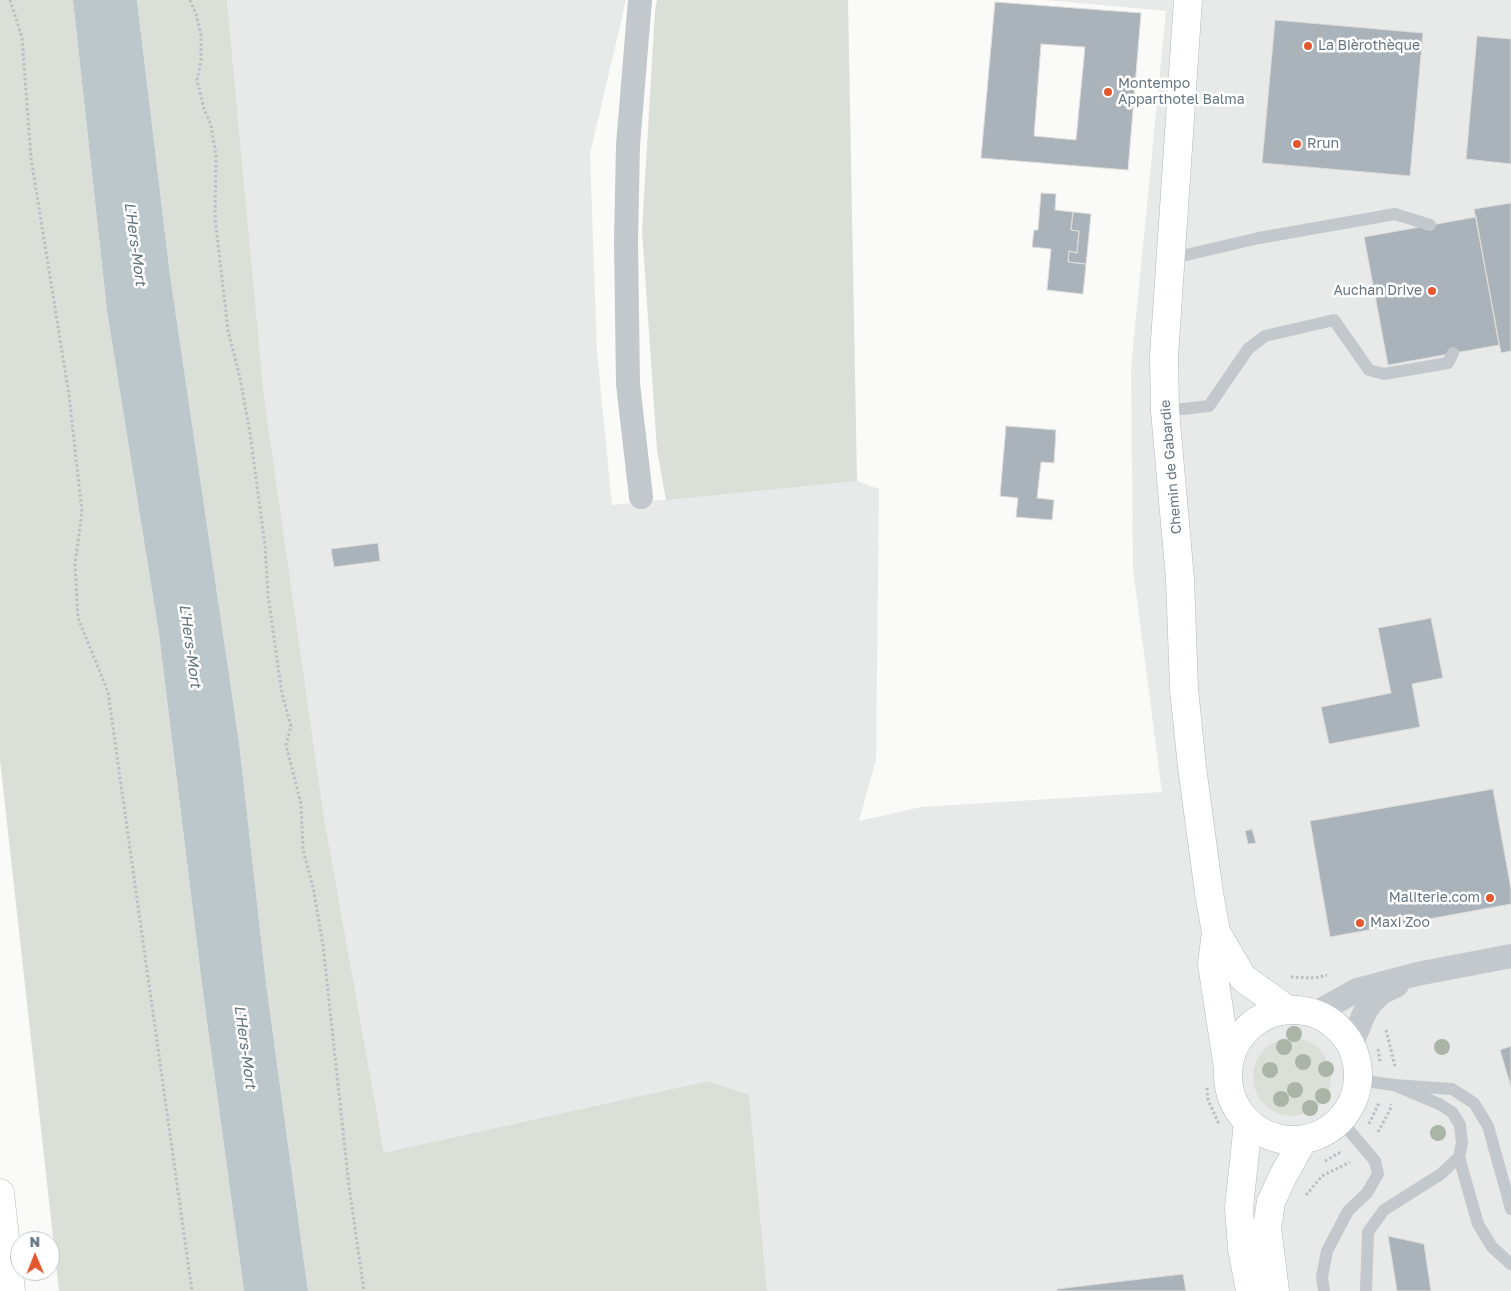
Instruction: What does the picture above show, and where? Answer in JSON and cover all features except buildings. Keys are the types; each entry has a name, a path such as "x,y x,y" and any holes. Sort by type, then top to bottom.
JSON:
{"main road":[{"name":"Chemin de Gabardie","path":"1188,0 1164,356 1165,411 1180,579 1184,689 1192,767 1216,932 1212,964 1228,1068"},
{"name":"Chemin de Gabardie","path":"1216,932 1243,978 1288,1010"},
{"path":"1288,1010 1316,1013 1327,1019 1341,1031 1351,1045 1357,1062 1358,1080 1353,1101 1340,1120 1323,1133 1303,1140 1283,1140 1264,1134 1248,1123 1238,1111 1231,1098 1228,1068 1232,1051 1241,1035 1254,1022 1270,1014 1288,1010"},
{"path":"1248,1123 1239,1208 1242,1248 1250,1291"},
{"path":"1275,1291 1269,1257 1267,1228 1271,1202 1282,1176 1303,1140"},
{"path":"0,1193 11,1291"}],"street":[{"path":"640,0 628,145 626,241 628,384 641,497"},
{"path":"1316,1013 1357,990 1417,974 1511,956"},
{"path":"1351,1045 1364,1014 1380,993 1417,974"}],"lane":[{"path":"1170,254 1186,255 1259,238 1395,214 1430,225"},
{"path":"1165,411 1209,406 1248,349 1264,336 1334,320 1369,370 1384,374 1448,363 1453,353"},
{"path":"1358,1080 1394,1085 1452,1089 1474,1102 1488,1126 1511,1208"},
{"path":"1394,1085 1452,1112 1460,1125 1462,1143 1459,1157 1478,1224 1492,1248 1511,1264"},
{"path":"1324,1291 1322,1277 1330,1244 1348,1211 1367,1193 1378,1174 1376,1161 1340,1120"},
{"path":"1366,1291 1368,1232 1384,1210 1441,1174 1459,1157"}],"path":[{"path":"10,0 22,37 31,158 69,395 82,512 75,565 78,618 108,692 192,1291"},
{"path":"190,0 196,14 201,35 201,60 197,80 204,109 212,125 216,156 215,218 228,330 240,378 250,432 264,545 268,595 282,694 291,726 286,745 301,804 303,850 313,886 323,945 349,1186 364,1291"},
{"path":"1287,977 1315,978 1335,974"},
{"path":"1303,1200 1322,1176 1354,1160 1366,1149 1382,1126 1390,1110 1395,1068 1385,1027"}],"shaded area":[{"path":"0,0 73,0 107,311 159,634 202,985 244,1291 59,1291 60,1231 52,1231 0,760"},
{"path":"137,0 227,0 264,396 324,817 384,1153 708,1081 749,1095 767,1291 308,1291 266,983 239,742 170,275"},
{"path":"227,0 626,0 590,154 597,352 612,505 857,481 879,489 876,760 859,821 921,807 1162,792 1133,569 1131,368 1166,11 1046,0 1511,0 1511,1291 767,1291 749,1096 708,1081 384,1154 324,817 264,396"},
{"path":"657,0 848,0 857,481 666,500 657,450 642,230"},
{"path":"1284,1038 1300,1038 1314,1044 1325,1055 1331,1069 1331,1085 1325,1099 1314,1110 1300,1116 1284,1116 1270,1110 1259,1099 1253,1085 1253,1069 1259,1055 1270,1044"}],"water":[{"name":"L'Hers-Mort","path":"73,0 137,0 170,275 239,742 266,983 308,1291 244,1291 202,985 159,634 107,311"}],"place":[{"name":"La Bièrothèque","path":"1308,46"},
{"name":"Montempo Apparthotel Balma","path":"1108,92"},
{"name":"Rrun","path":"1297,144"},
{"name":"Auchan Drive","path":"1432,291"},
{"name":"Maliterie.com","path":"1490,898"},
{"name":"Maxi Zoo","path":"1360,923"}]}
